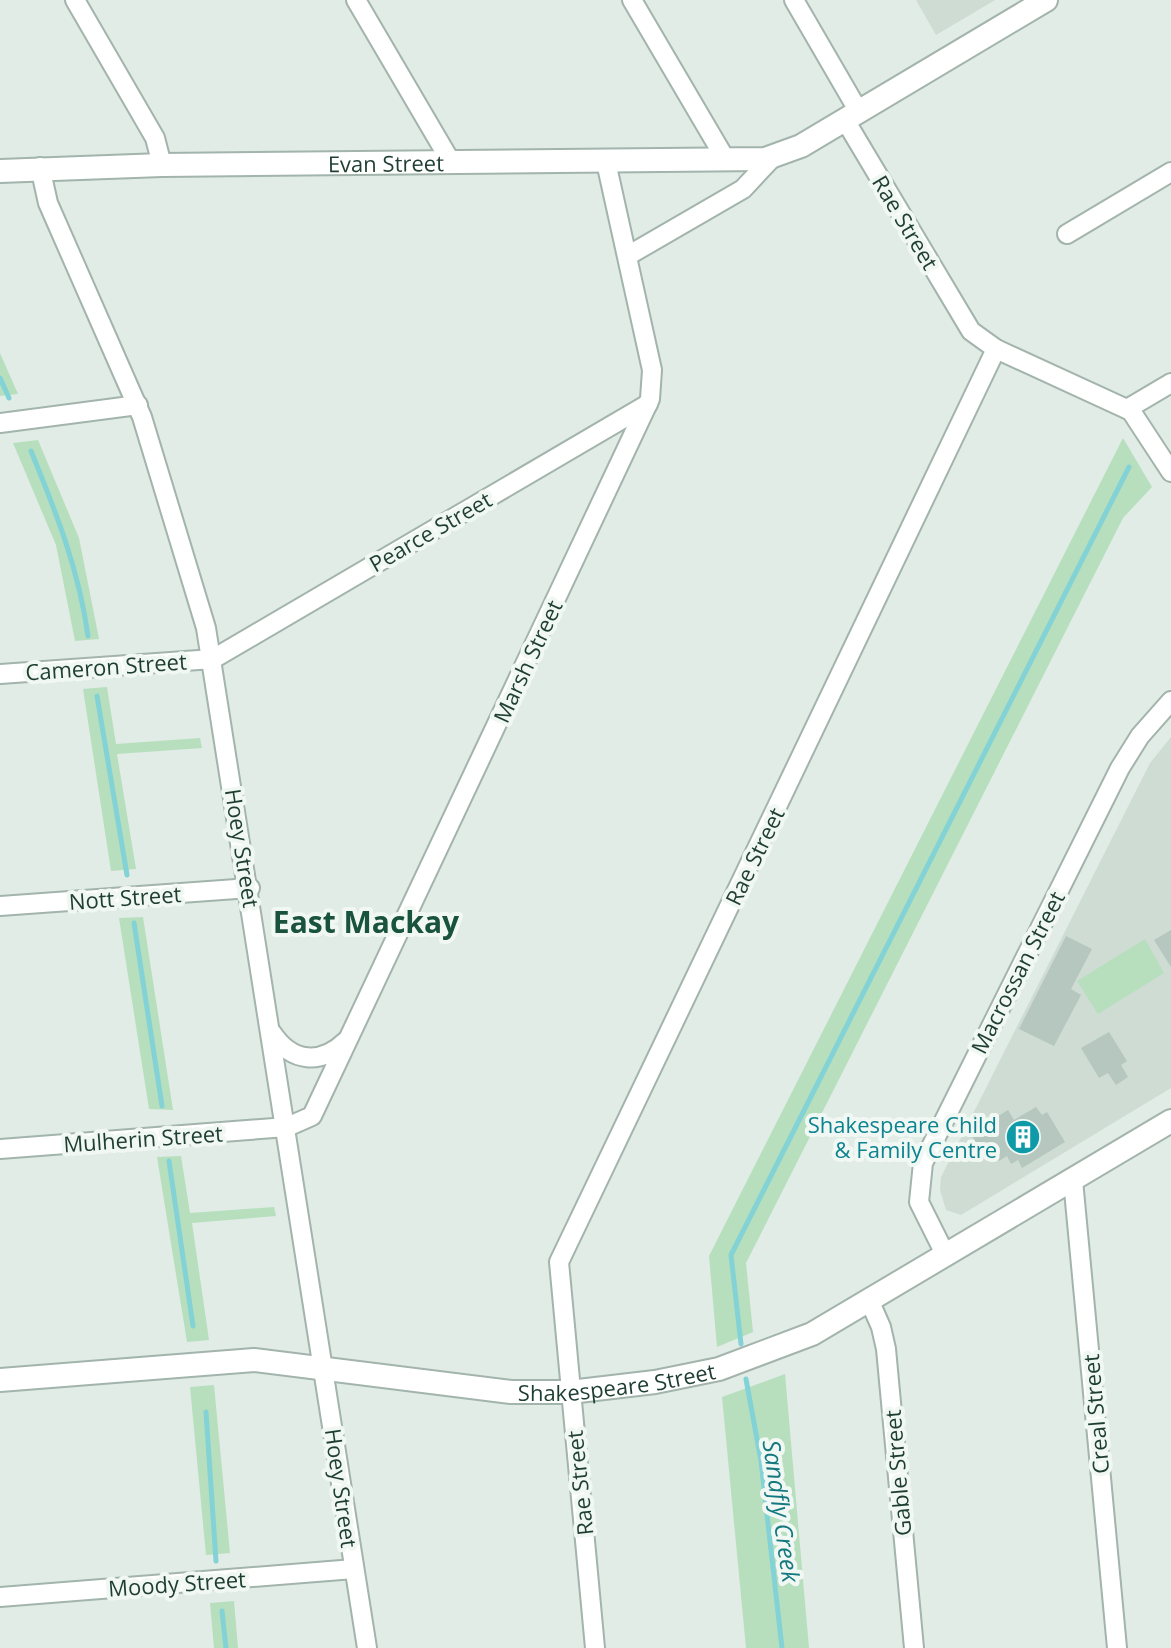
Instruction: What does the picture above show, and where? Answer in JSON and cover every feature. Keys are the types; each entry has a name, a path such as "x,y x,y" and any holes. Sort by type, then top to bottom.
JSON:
{"street":[{"path":"75,0 155,138 162,165"},
{"path":"356,0 451,162"},
{"path":"632,0 726,160"},
{"name":"Rae Street","path":"595,1648 559,1262 996,349 978,338 967,325 852,116 794,0"},
{"name":"Evan Street","path":"629,255 743,189 772,158 852,116 1046,0"},
{"name":"Evan Street","path":"0,171 40,167 772,158"},
{"name":"Marsh Street","path":"287,1127 312,1116 648,404 653,378 629,255 606,162"},
{"name":"Hoey Street","path":"40,167 48,203 138,405 204,618 250,888 367,1648"},
{"path":"1067,234 1171,172"},
{"path":"996,349 1127,409 1139,420 1171,472"},
{"path":"1127,409 1171,383"},
{"name":"Pearce Street","path":"213,659 648,404"},
{"path":"0,423 138,405"},
{"name":"Cameron Street","path":"0,674 213,659"},
{"name":"Macrossan Street","path":"946,1256 919,1202 923,1163 1120,768 1140,736 1171,701"},
{"name":"Nott Street","path":"0,906 250,888"},
{"path":"272,1033 290,1052 311,1059 333,1052 350,1035"},
{"name":"Shakespeare Street","path":"0,1380 254,1360 511,1392 570,1392 655,1382 719,1369 812,1334 1171,1121"},
{"name":"Mulherin Street","path":"0,1149 287,1127"},
{"name":"Creal Street","path":"1073,1180 1117,1648"},
{"name":"Gable Street","path":"870,1302 886,1349 914,1648"},
{"name":"Moody Street","path":"0,1597 354,1569"}],"shaded area":[{"path":"916,0 995,0 936,35"},
{"path":"1171,737 1171,1088 961,1215 946,1210 940,1190 941,1177 1150,763"}],"green space":[{"path":"0,353 18,394 0,396"},
{"path":"1123,438 1152,487 1123,518 746,1263 753,1332 717,1347 709,1256"},
{"path":"38,440 79,538 99,639 75,641 56,545 13,443"},
{"path":"107,687 116,744 200,738 202,748 117,754 136,869 111,871 83,689"},
{"path":"143,917 173,1110 149,1109 119,918"},
{"path":"1145,939 1164,973 1098,1014 1077,981"},
{"path":"181,1156 190,1213 274,1207 276,1216 192,1223 209,1340 187,1342 157,1157"},
{"path":"785,1374 809,1648 746,1648 722,1397"},
{"path":"214,1385 230,1553 206,1555 190,1387"},
{"path":"234,1601 238,1648 214,1648 210,1603"}],"building":[{"path":"1171,930 1171,967 1154,940"},
{"path":"1066,936 1092,949 1071,989 1081,995 1054,1046 1019,1029"},
{"path":"1109,1032 1127,1061 1121,1065 1128,1077 1116,1085 1108,1073 1099,1078 1081,1048"},
{"name":"Shakespeare Child & Family Centre","path":"1036,1107 1042,1115 1047,1112 1065,1142 1022,1168 1018,1160 1011,1164 1007,1156 999,1161 990,1147 982,1152 972,1136 981,1131 979,1128 1008,1110 1014,1120"}],"waterway":[{"path":"0,378 9,398"},
{"path":"31,451 73,565 88,636"},
{"path":"741,1344 731,1255 1129,467"},
{"path":"97,696 127,875"},
{"path":"134,923 162,1106"},
{"path":"169,1161 193,1326"},
{"name":"Sandfly Creek","path":"746,1379 761,1461 782,1648"},
{"path":"206,1412 216,1561"},
{"path":"222,1611 226,1648"}],"place":[{"name":"Shakespeare Child & Family Centre","path":"1023,1137"}],"district":[{"name":"East Mackay","path":"366,921"}]}
